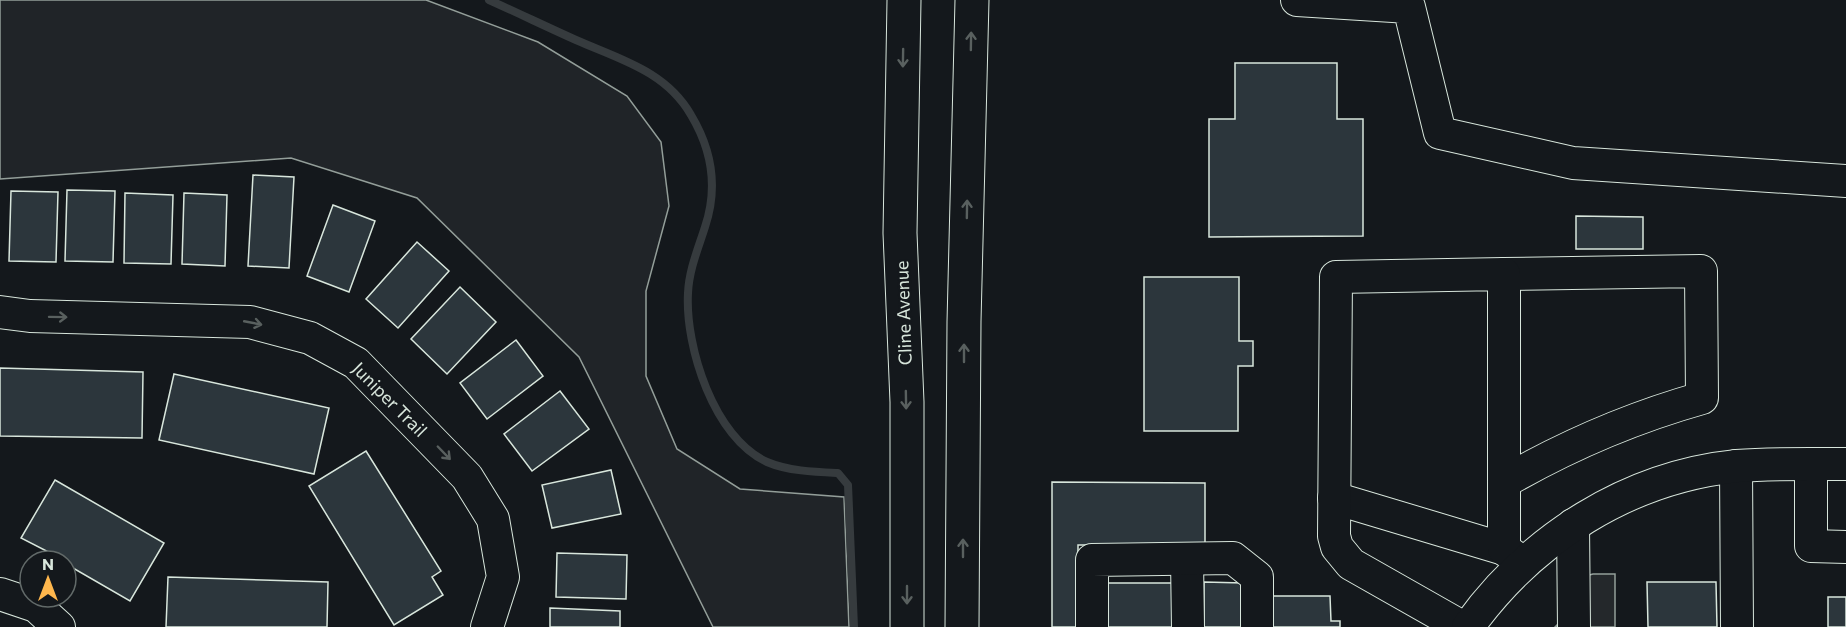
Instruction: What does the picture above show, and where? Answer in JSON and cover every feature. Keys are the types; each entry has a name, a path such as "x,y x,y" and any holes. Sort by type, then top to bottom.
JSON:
{"main road":[{"name":"Cline Avenue","path":"904,0 900,233 907,402 907,627"},
{"path":"962,627 964,322 972,0"}],"street":[{"path":"1297,0 1409,7 1440,133 1573,163 1846,181"},
{"path":"1462,627 1343,558 1334,536 1336,277 1701,271 1702,398 1606,429 1551,455 1504,482"},
{"path":"1504,274 1504,482 1514,556"},
{"name":"Juniper Trail","path":"0,312 30,316 250,322 310,338 356,363 467,477 493,519 503,577 488,627"},
{"path":"1811,464 1811,546 1846,547"},
{"path":"1468,627 1514,556 1606,505 1646,488 1687,475 1736,466 1846,464"},
{"path":"1736,466 1737,627"},
{"path":"1334,498 1514,556"},
{"path":"1573,525 1574,627"},
{"path":"1092,627 1092,560 1233,558 1257,578 1257,627"},
{"path":"1187,559 1188,627"},
{"path":"0,594 36,606 59,627"}],"shaded area":[{"path":"0,0 426,0 538,42 627,96 661,142 669,206 646,291 646,376 677,449 740,489 844,497 849,627 713,627 579,357 417,198 291,158 0,179"},
{"path":"1593,574 1615,574 1615,627 1555,627 1558,624 1559,583"}],"building":[{"path":"1235,63 1337,63 1337,119 1363,119 1363,236 1209,237 1209,119 1235,119"},
{"path":"253,175 294,177 289,268 248,266"},
{"path":"67,190 115,191 113,262 65,261"},
{"path":"11,191 58,192 56,262 9,261"},
{"path":"125,193 173,195 171,264 124,263"},
{"path":"184,193 227,195 225,266 182,264"},
{"path":"333,205 375,221 349,292 307,276"},
{"path":"1576,216 1643,217 1643,249 1576,249"},
{"path":"417,242 449,271 398,328 366,299"},
{"path":"1144,277 1239,277 1239,341 1253,341 1253,366 1238,366 1238,431 1144,431"},
{"path":"460,287 496,322 447,374 411,339"},
{"path":"516,340 543,376 487,419 460,383"},
{"path":"0,368 143,372 142,438 0,436"},
{"path":"174,374 329,408 314,474 159,440"},
{"path":"560,391 589,429 532,471 504,434"},
{"path":"366,451 441,571 432,577 443,595 394,625 309,486"},
{"path":"611,470 621,514 552,528 542,485"},
{"path":"55,480 164,543 130,601 78,571 78,549 43,549 21,538"},
{"path":"1052,482 1205,483 1205,545 1078,545 1078,627 1052,627"},
{"path":"557,553 627,555 626,599 556,597"},
{"path":"168,577 328,582 327,627 166,627"},
{"path":"1204,582 1243,583 1243,627 1204,627"},
{"path":"1647,582 1716,582 1717,627 1648,627"},
{"path":"1108,583 1174,583 1173,627 1108,627"},
{"path":"1273,596 1330,596 1331,621 1340,621 1340,627 1273,627"},
{"path":"1828,597 1846,597 1846,627 1828,627"},
{"path":"550,608 620,611 620,627 550,627"}],"waterway":[{"path":"489,0 640,68 669,87 691,115 704,142 712,184 709,212 692,268 688,293 688,315 698,364 718,412 732,433 748,450 767,462 784,467 838,473 848,485 854,627"}]}
